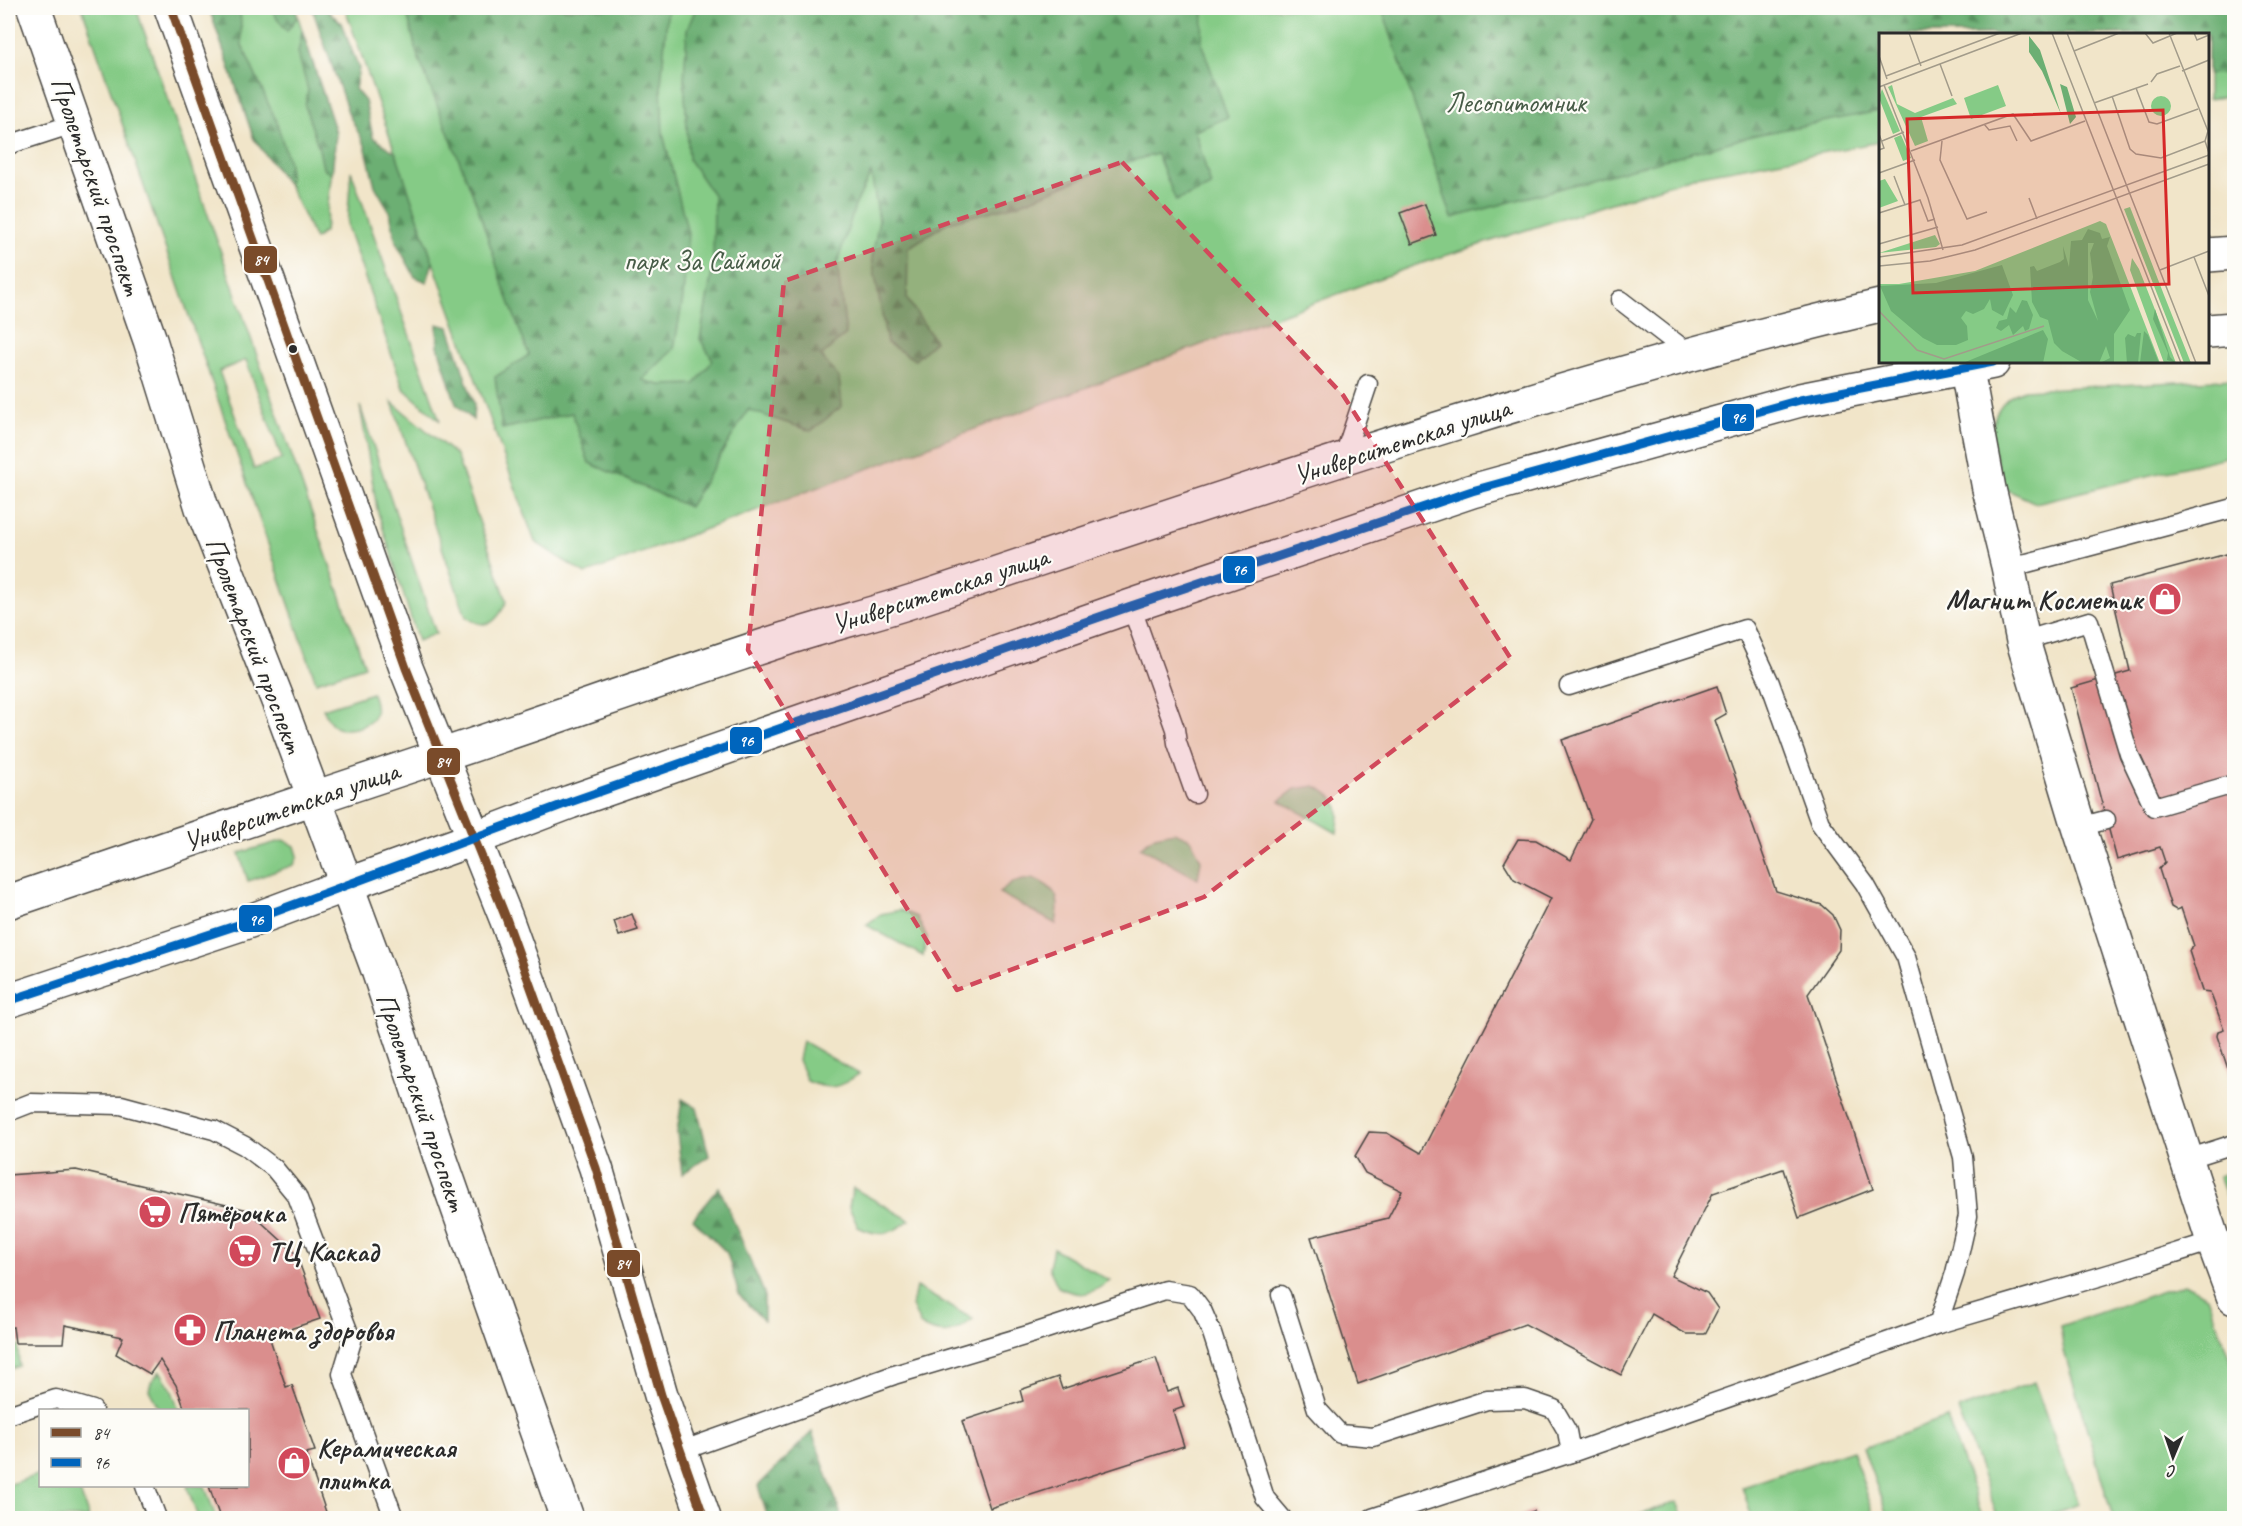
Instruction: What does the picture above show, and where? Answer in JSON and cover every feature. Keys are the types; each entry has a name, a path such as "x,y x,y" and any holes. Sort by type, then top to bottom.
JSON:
{"main road":[{"name":"Пролетарский проспект","path":"34,8 150,340 202,508 378,970 442,1163 567,1518"},
{"path":"171,8 402,657 510,929 596,1168 661,1395 704,1518"},
{"path":"2209,255 2235,254"},
{"name":"Университетская улица","path":"8,902 787,638 911,601 1450,424 1690,354 1879,307"},
{"path":"2209,330 2235,329"},
{"path":"8,1001 249,921 570,802 1131,606 1472,491 1800,400 1979,364 1989,489 2023,641 2092,824 2187,1159 2213,1241 2235,1298"}],"lane":[{"path":"8,145 75,123"},
{"path":"1620,300 1690,354"},
{"path":"1343,459 1368,384"},
{"path":"2008,566 2235,508"},
{"path":"1131,606 1175,729 1177,743 1195,794"},
{"path":"2023,641 2089,621 2129,753 2154,807 2235,784"},
{"path":"1569,686 1745,628 1770,683 1820,823 1865,884 1906,957 1963,1157 1968,1216 1955,1273 1938,1324"},
{"path":"8,1112 31,1103 121,1105 214,1130 245,1146 274,1168 297,1196 352,1341 342,1374 394,1518"},
{"path":"2187,1159 2235,1144"},
{"path":"1372,1518 1571,1454 1938,1324 2213,1241"},
{"path":"681,1451 894,1375 1165,1290 1190,1294 1203,1310 1265,1498 1282,1518"},
{"path":"1281,1295 1317,1409 1340,1434 1373,1437 1487,1400 1525,1399 1554,1409 1567,1431 1571,1454"},
{"path":"8,1415 56,1399 90,1409"},
{"path":"146,1487 157,1518"}],"highlighted area":[{"path":"1122,162 1343,395 1511,659 1204,897 957,990 748,650 784,281"}],"green space":[{"path":"82,8 136,8 365,666 316,682","holes":["246,360 282,459 254,469 219,371"]},
{"path":"209,8 295,8 336,133 325,231 315,239 289,186 254,139"},
{"path":"209,8 240,8 242,45 277,123 289,163 289,186 254,139"},
{"path":"275,8 295,8 298,16 287,31 274,14"},
{"path":"312,8 325,8 341,23 359,68 355,89 365,101 373,137 396,153 433,262 427,282 415,277 396,242 390,212 375,186 365,145 349,115"},
{"name":"парк За Саймой","path":"345,8 2234,8 2234,96 2209,99 2209,33 1879,33 1879,142 1696,176 1413,266 585,574 535,542 433,262"},
{"path":"406,8 670,8 667,17 661,84 663,134 688,233 683,298 674,349 642,380 660,385 695,384 713,360 700,339 713,267 714,196 689,160 684,80 687,30 696,8 1203,8 1202,45 1228,117 1195,131 1211,186 1176,201 1157,154 1110,167 1016,205 948,222 908,248 907,299 935,341 915,360 887,343 872,258 879,220 871,173 855,206 837,264 846,334 821,356 839,378 842,406 811,431 748,410 689,507 589,463 572,413 502,429 495,377 529,355 477,205 417,54"},
{"name":"Лесопитомник","path":"1382,8 2234,8 2234,73 2209,74 2209,33 1879,33 1879,111 1755,135 1452,218"},
{"path":"302,31 336,133 332,174 323,168 305,106 308,90 298,53"},
{"path":"351,171 440,421 403,388 347,226"},
{"path":"437,324 449,327 474,404 473,420 456,404 438,346"},
{"path":"2234,379 2234,455 2036,503 2005,489 1995,454 1992,431 1999,409 2007,399 2015,394 2024,390"},
{"path":"392,402 456,455 507,601 491,623 480,624 466,617"},
{"path":"360,406 436,633 418,641 377,509"},
{"path":"372,693 376,711 372,719 363,726 339,729 329,720 323,709"},
{"path":"1315,786 1329,794 1337,804 1339,816 1337,833 1280,801 1295,789"},
{"path":"1174,832 1191,839 1201,860 1198,879 1140,847 1155,836"},
{"path":"284,840 295,846 298,856 294,865 248,881 239,853"},
{"path":"1033,878 1048,886 1056,895 1058,907 1056,924 999,893 1014,882"},
{"path":"900,910 917,917 927,937 923,956 866,925 881,914"},
{"path":"802,1041 859,1074 840,1085 828,1087 807,1081 798,1060"},
{"path":"682,1099 697,1108 709,1156 682,1174 677,1133"},
{"path":"2234,1171 2234,1219 2218,1176"},
{"path":"719,1187 764,1293 764,1321 739,1295 727,1253 693,1219"},
{"path":"853,1188 910,1220 891,1232 879,1234 858,1227 849,1207"},
{"path":"1053,1248 1110,1281 1091,1292 1079,1294 1058,1287 1049,1268"},
{"path":"2184,1284 2207,1296 2234,1370 2234,1518 2113,1518 2064,1351 2060,1326"},
{"path":"916,1287 973,1319 954,1331 942,1333 921,1326 912,1306"},
{"path":"8,1333 11,1346 18,1346 19,1366 8,1370"},
{"path":"160,1371 171,1388 179,1409 159,1409 149,1390 151,1382"},
{"path":"2034,1382 2079,1504 2041,1518 1998,1518 1958,1410"},
{"path":"1947,1418 1983,1518 1888,1518 1863,1448"},
{"path":"812,1432 842,1518 768,1518 758,1486"},
{"path":"1852,1450 1873,1512 1853,1518 1752,1518 1742,1487"},
{"path":"39,1474 39,1487 78,1487 89,1518 8,1518 8,1485"},
{"path":"187,1487 205,1487 216,1518 198,1518"},
{"path":"1677,1502 1683,1518 1629,1518"}],"building":[{"path":"1425,204 1436,235 1412,244 1400,213"},
{"path":"2234,552 2234,1077 2230,1075 2217,1036 2218,1031 2224,1029 2210,992 2202,991 2189,951 2194,946 2181,908 2176,910 2171,907 2159,869 2165,862 2160,847 2117,860 2071,688 2130,671 2110,585"},
{"path":"1717,686 1726,714 1715,720 1776,891 1822,905 1833,915 1840,930 1839,950 1808,994 1873,1189 1799,1218 1783,1169 1713,1193 1671,1276 1707,1293 1718,1309 1705,1334 1686,1334 1652,1314 1621,1375 1525,1324 1358,1384 1311,1237 1388,1218 1402,1191 1365,1173 1355,1156 1369,1132 1387,1133 1421,1153 1551,898 1514,879 1504,863 1518,839 1536,840 1571,860 1591,819 1562,740"},
{"path":"632,914 638,930 619,936 614,921"},
{"path":"76,1170 248,1210 296,1254 320,1319 269,1336 286,1387 292,1385 315,1451 306,1453 328,1518 220,1518 209,1487 249,1487 249,1409 185,1409 176,1385 160,1360 150,1374 116,1354 123,1337 65,1325 63,1343 15,1343 13,1327 8,1328 8,1175"},
{"path":"1156,1358 1167,1392 1178,1388 1184,1407 1173,1411 1184,1446 990,1508 962,1421 1023,1401 1020,1390 1058,1377 1062,1389"},
{"path":"1534,1511 1536,1518 1514,1518"}],"transit line":[{"name":"84","path":"171,8 406,668 506,918 596,1168 661,1395 704,1518"},
{"name":"96","path":"8,1001 250,921 570,802 1131,606 1472,491 1800,400 1988,363"}],"place":[{"name":"Магнит Косметик","path":"2165,599"},
{"name":"Пятёрочка","path":"155,1212"},
{"name":"ТЦ Каскад","path":"245,1251"},
{"name":"Планета здоровья","path":"190,1330"},
{"name":"Керамическая плитка","path":"294,1463"}]}
